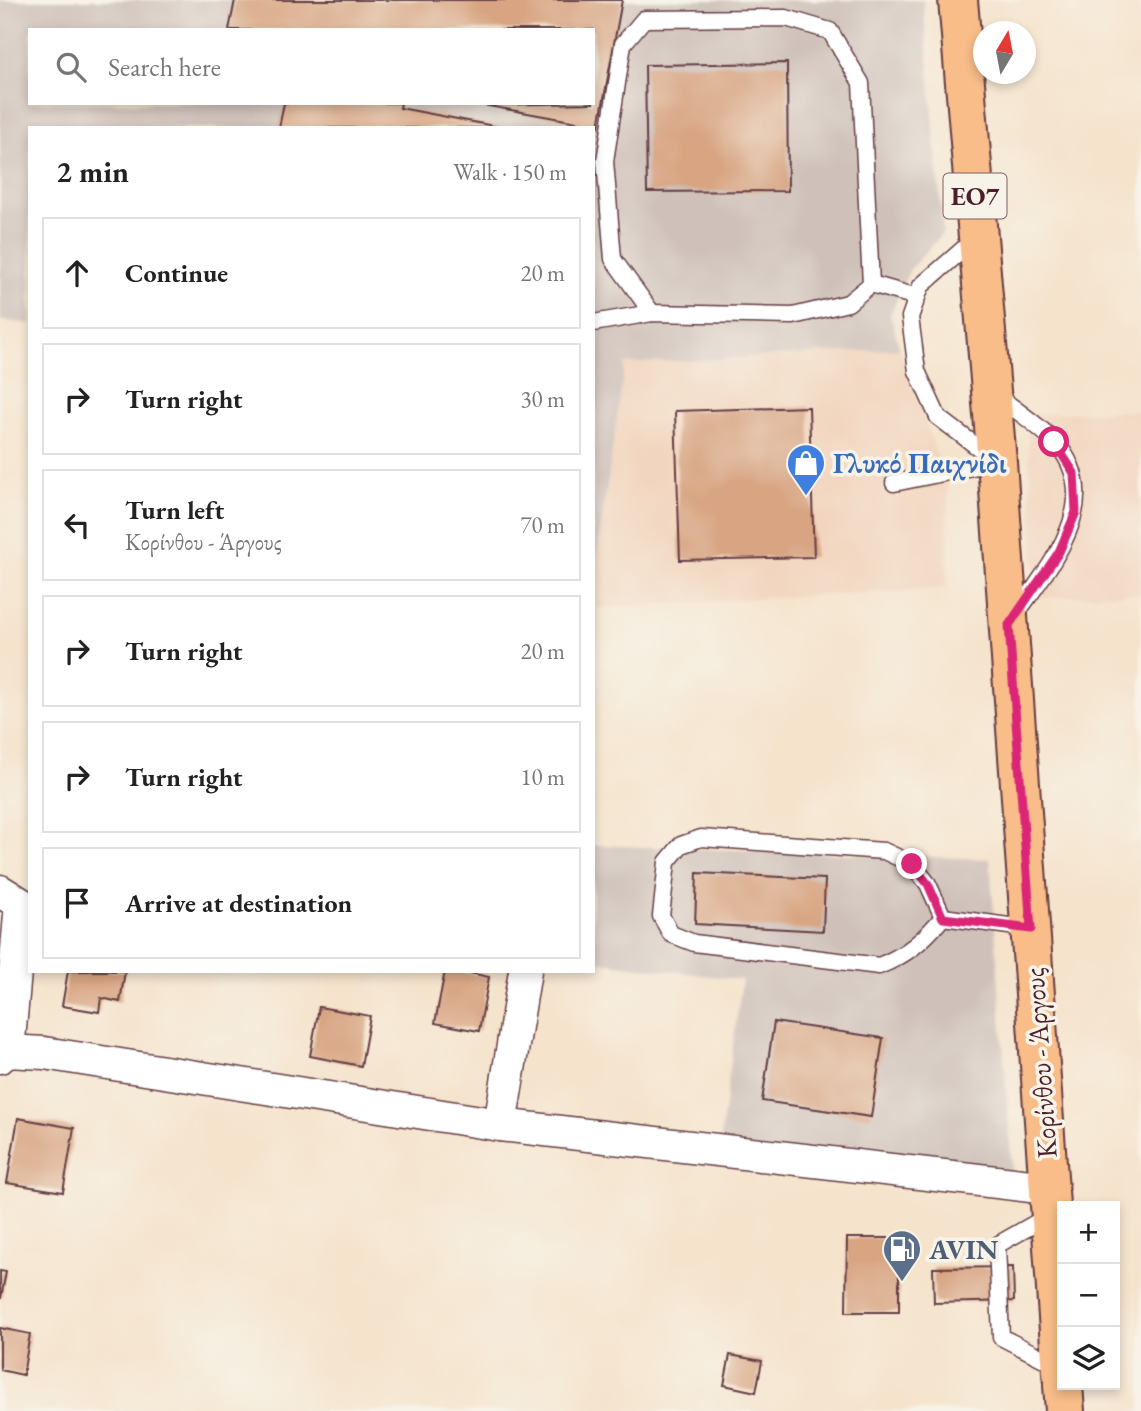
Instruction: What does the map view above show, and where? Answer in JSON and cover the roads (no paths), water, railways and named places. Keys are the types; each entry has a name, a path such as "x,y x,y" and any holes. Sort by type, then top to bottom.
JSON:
{"main road":[{"name":"Κορίνθου - Άργους","path":"958,0 997,462 1059,1327"},
{"path":"1063,1390 1065,1411"}],"street":[{"path":"0,891 21,904 4,1054 44,1053 500,1125 1050,1201"},
{"path":"500,1125 525,973"}],"lane":[{"path":"652,313 613,259 605,161 623,44 644,19 786,18 830,31 862,83 871,284"},
{"path":"978,237 921,286 910,317 918,371 938,417 997,462"},
{"path":"871,284 917,297"},
{"path":"595,323 652,313 793,316 848,303 871,284"},
{"path":"991,391 1054,442 1074,473 1076,512 1059,552 1009,625"},
{"path":"894,483 997,462"},
{"path":"701,838 884,851 912,864 928,884 943,918 923,941 900,958 879,966 694,943 671,934 661,916 667,862 681,845 701,838"},
{"path":"943,918 1031,929"},
{"path":"1050,1201 997,1245 1001,1337 1057,1368"}],"place":[{"name":"Γλυκό Παιχνίδι","path":"806,497"},
{"name":"AVIN","path":"902,1283"}]}
